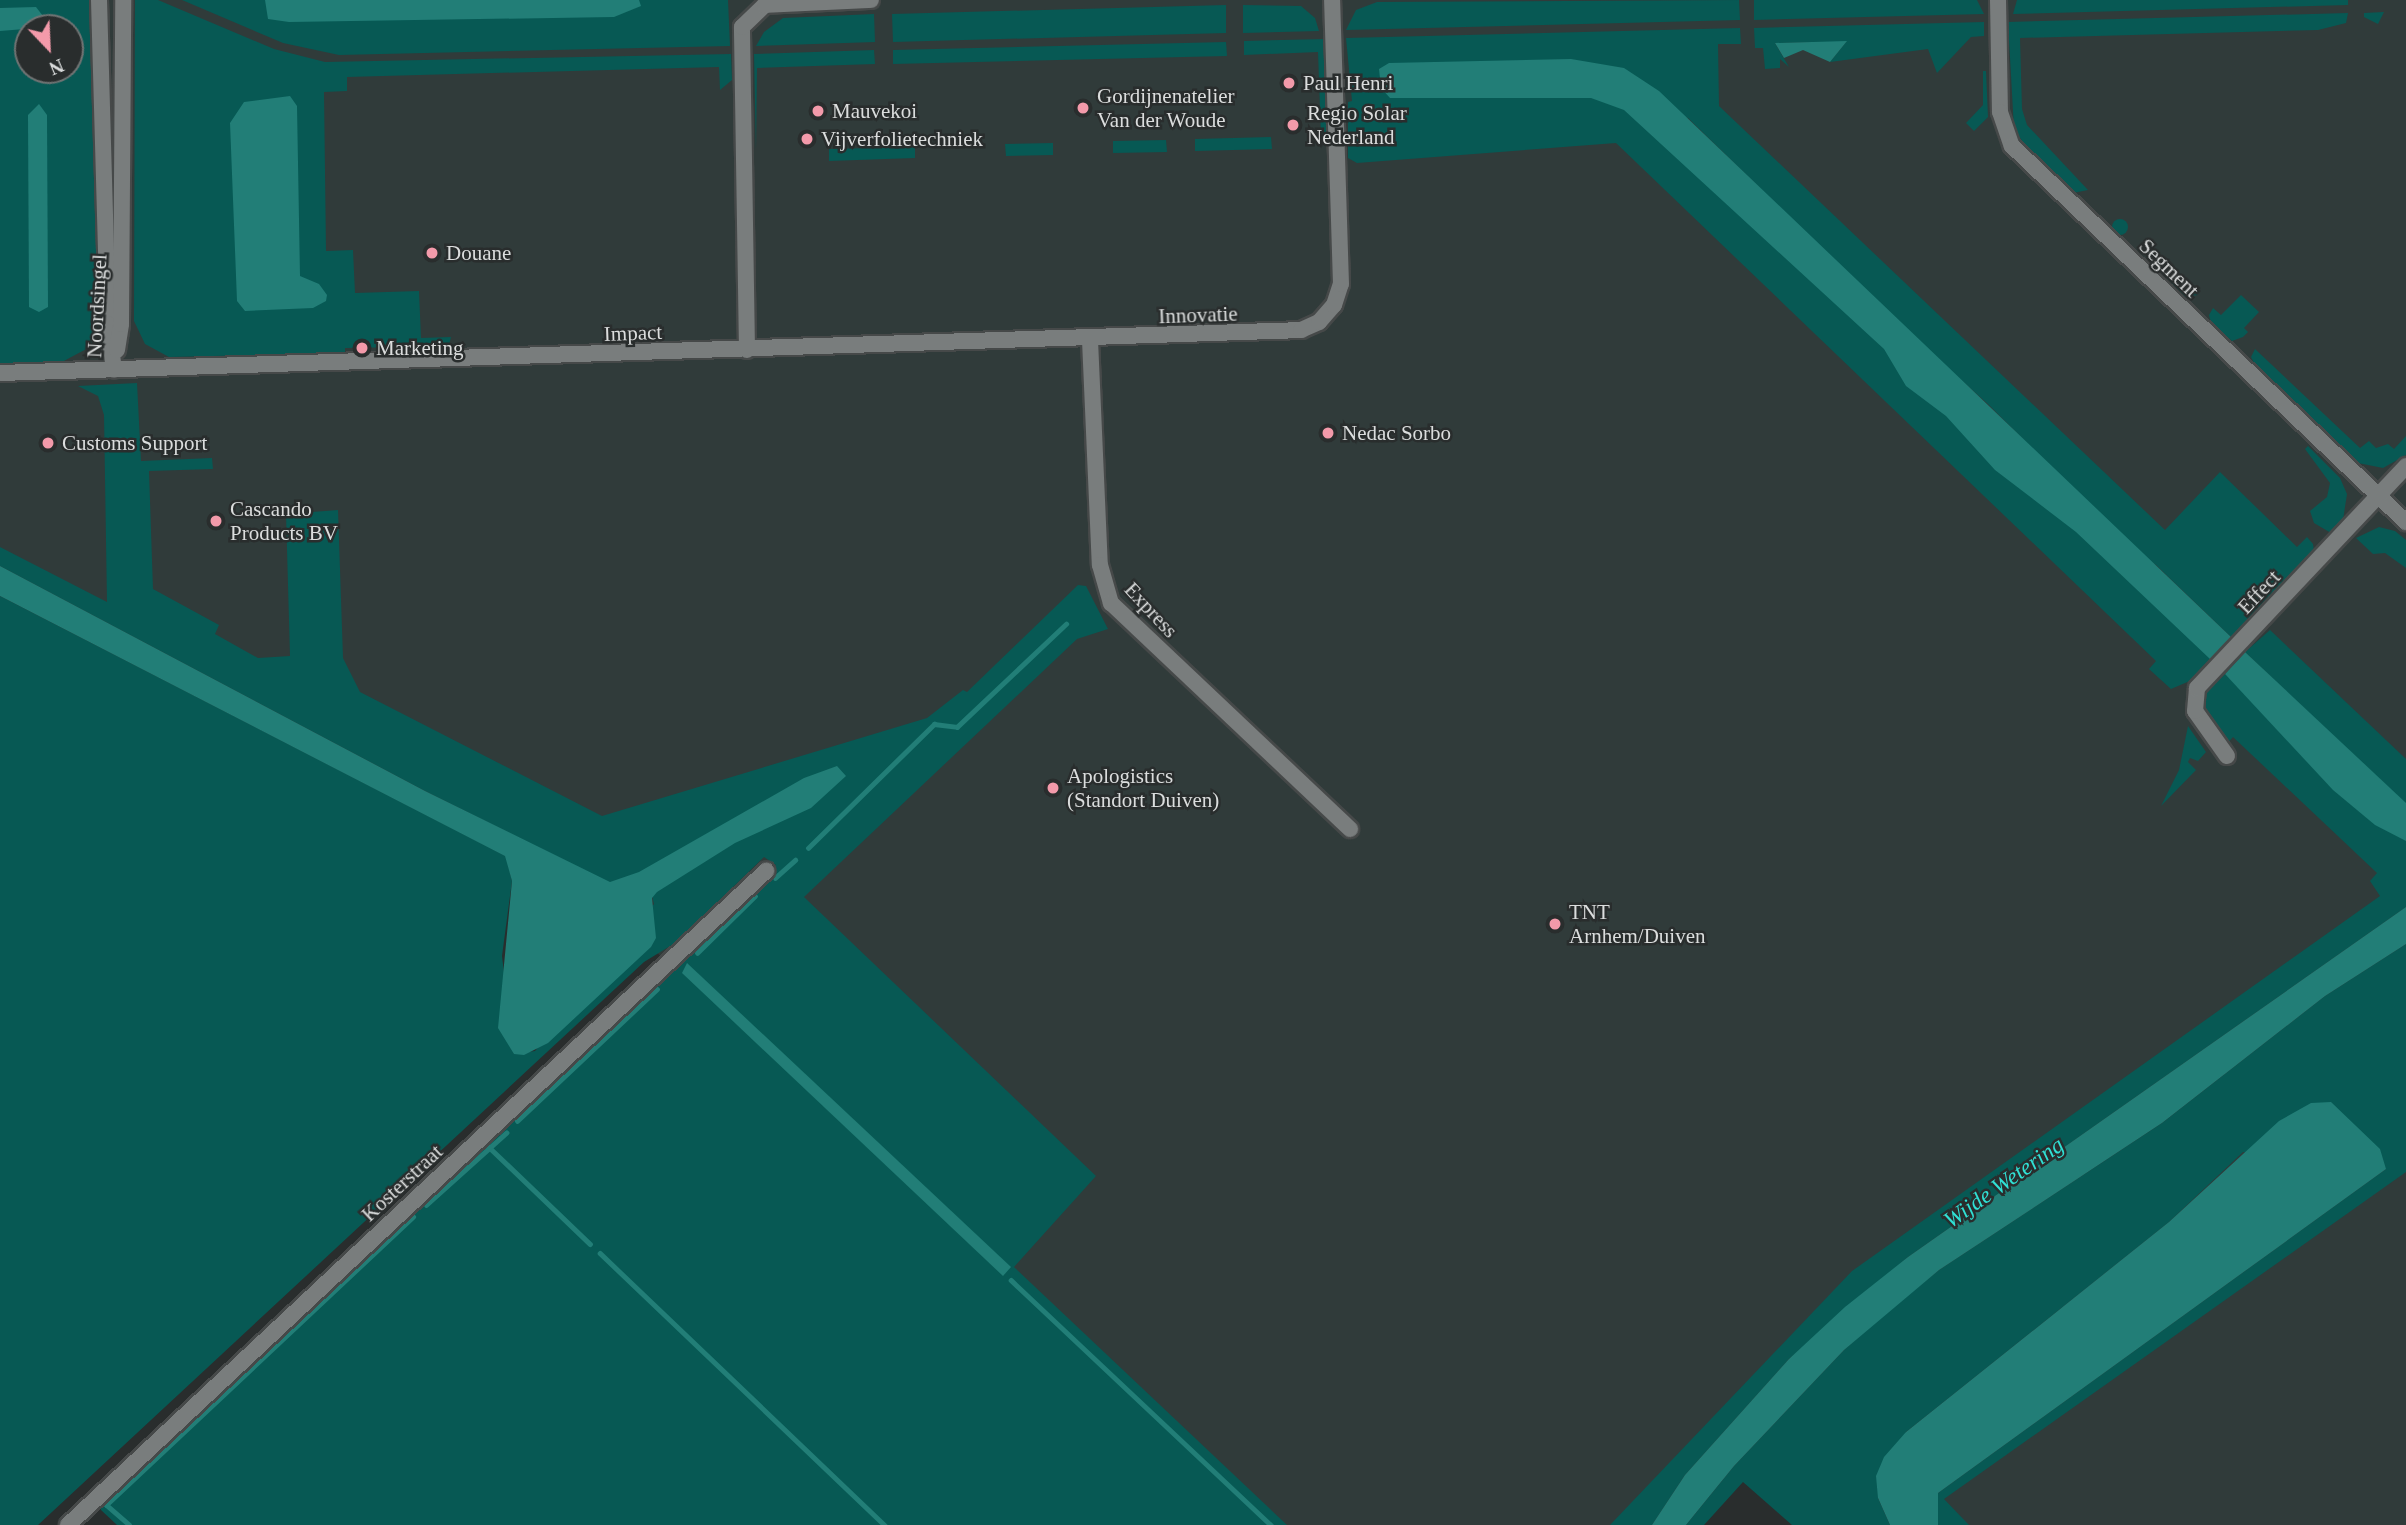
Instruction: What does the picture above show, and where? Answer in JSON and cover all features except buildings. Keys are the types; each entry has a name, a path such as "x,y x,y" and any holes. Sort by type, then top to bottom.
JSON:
{"street":[{"name":"Noordsingel","path":"99,0 108,324 114,370"},
{"name":"Noordsingel","path":"114,370 121,324 122,0"},
{"path":"747,350 740,36 747,18 765,5 871,0"},
{"name":"Innovatie","path":"747,350 1090,340 1301,330 1319,322 1334,305 1341,284 1332,0"},
{"name":"Segment","path":"1998,0 2000,112 2012,146 2406,522"},
{"name":"Express","path":"1090,340 1101,578 1111,603 1350,829"},
{"name":"Impact","path":"114,370 747,350"},
{"path":"0,373 114,370"},
{"name":"Effect","path":"2227,756 2195,711 2194,694 2406,466"},
{"name":"Kosterstraat","path":"68,1525 766,871"}],"shaded area":[{"path":"0,0 2406,0 2406,1525 1910,1525 2255,1030 1669,1525 1266,1525 651,947 0,583"},
{"path":"0,0 93,0 98,107 94,169 103,326 90,347 62,362 0,364"},
{"path":"135,0 158,0 274,49 325,62 731,54 732,80 720,90 719,67 347,77 347,91 324,92 326,251 353,250 355,293 419,291 421,338 451,337 449,345 409,352 408,347 345,348 345,353 169,357 145,344 134,321"},
{"path":"182,0 728,0 730,46 339,55 283,43"},
{"path":"265,0 639,0 641,6 614,17 289,22 268,19"},
{"path":"1739,0 1740,20 1346,30 1356,10 1377,2"},
{"path":"1754,0 1977,0 1984,14 1754,20"},
{"path":"2017,0 2348,0 2348,5 2013,14"},
{"path":"1226,5 1226,33 893,42 892,14"},
{"path":"1243,5 1301,6 1315,18 1319,31 1243,33"},
{"path":"36,7 41,14 14,14 14,30 0,31 0,8"},
{"path":"2384,12 2378,24 2364,17 2364,13"},
{"path":"2348,13 2346,23 2318,30 2020,38 2022,109 2027,125 2088,190 2073,193 2027,148 2014,129 2008,22"},
{"path":"874,14 875,42 756,46 764,32 783,18"},
{"path":"1984,22 1984,36 1971,37 1937,73 1928,49 1830,62 1846,42 1775,43 1789,67 1780,59 1780,68 1765,69 1763,48 1755,48 1754,28"},
{"path":"1740,28 1741,44 1718,44 1719,106 2165,530 2220,472 2297,547 2307,537 2313,544 2314,551 2231,637 2156,565 2131,548 1989,405 1910,334 1688,118 1591,95 1624,106 1654,131 2213,656 2192,680 2171,689 2149,669 2156,661 1616,143 1357,163 1348,158 1348,102 1352,101 1346,38"},
{"path":"1326,39 1328,131 1321,137 1318,52 1244,55 1244,41"},
{"path":"1847,41 1830,62 1803,50 1784,58 1775,43"},
{"path":"1226,42 1227,56 893,64 893,50"},
{"path":"874,50 875,64 757,68 756,150 754,54"},
{"path":"1571,59 1624,68 1659,91 2231,637 2210,659 2076,532 1995,470 1946,416 1906,386 1884,349 1624,110 1591,98 1390,98 1381,88 1379,69 1389,63"},
{"path":"1983,71 1986,71 1988,117 1974,131 1966,123 1983,105"},
{"path":"290,96 297,106 300,276 319,284 327,295 326,301 313,308 245,311 237,301 230,123 244,102"},
{"path":"39,104 47,115 48,307 39,312 29,307 28,115"},
{"path":"1271,137 1272,149 1195,151 1195,139"},
{"path":"1166,140 1167,152 1113,153 1113,141"},
{"path":"1053,143 1053,155 1006,156 1005,144"},
{"path":"915,147 915,158 829,161 829,149"},
{"path":"2120,219 2126,221 2126,233 2120,235 2114,233 2112,227 2114,221"},
{"path":"2168,265 2198,295 2183,297 2166,281"},
{"path":"2241,295 2259,312 2244,328 2248,332 2232,341 2211,323 2209,315 2213,308 2221,315"},
{"path":"2255,349 2360,448 2369,441 2376,448 2388,444 2394,449 2406,436 2406,455 2383,468 2358,463 2255,365 2251,357"},
{"path":"137,383 141,461 212,458 213,469 149,471 153,589 219,625 215,634 258,658 290,656 286,514 338,510 343,658 360,692 602,816 927,718 963,690 967,692 1078,585 1086,586 1108,629 1077,639 804,897 1096,1176 1014,1267 1287,1525 117,1525 101,1510 97,1501 776,865 764,857 675,943 644,962 38,1525 0,1525 0,596 506,856 512,881 502,956 514,1054 535,1051 654,904 651,892 610,883 425,791 0,566 0,547 107,602 104,415 98,396 78,386"},
{"path":"2308,446 2340,478 2347,494 2343,520 2331,533 2314,523 2310,511 2327,497 2330,483 2305,449"},
{"path":"2379,527 2395,531 2406,540 2406,568 2385,553 2373,554 2356,538"},
{"path":"0,566 425,791 610,882 639,872 804,778 837,766 846,776 811,808 735,843 657,892 652,898 656,938 651,947 548,1043 524,1055 514,1054 498,1028 512,881 505,856 0,596"},
{"path":"2270,630 2406,759 2406,806 2245,652"},
{"path":"2245,652 2406,803 2406,841 2375,825 2333,790 2225,674"},
{"path":"2225,674 2406,841 2406,907 1908,1257 1789,1359 1685,1475 1652,1525 1610,1525 1852,1271 2380,896 2370,881 2377,873 2233,737 2226,745 2204,707 2206,691"},
{"path":"2188,726 2206,752 2198,761 2190,758 2188,762 2196,770 2161,806 2179,770"},
{"path":"2406,907 2406,944 2325,996 2162,1123 1939,1270 1844,1350 1734,1466 1686,1525 1652,1525 1685,1475 1789,1359 1845,1307 1908,1257"},
{"path":"2406,944 2406,1172 1944,1499 1969,1525 1938,1525 1938,1493 2386,1169 2243,1152 2169,1222 1906,1432 1878,1498 1890,1525 1792,1525 1743,1482 1704,1525 1686,1525 1734,1466 1844,1350 1888,1311 1939,1270 2162,1123 2325,996"},
{"path":"687,963 1011,1267 1003,1276 682,973"},
{"path":"2331,1102 2380,1149 2386,1169 1938,1493 1938,1525 1890,1525 1878,1498 1876,1476 1884,1457 1906,1432 2169,1222 2279,1121 2311,1103"}],"waterway":[{"path":"808,848 934,724 957,727 1066,624"},
{"path":"775,878 795,860"},
{"path":"697,953 755,896"},
{"path":"517,1121 657,989"},
{"path":"426,1205 506,1133"},
{"path":"489,1147 590,1244"},
{"path":"129,1525 106,1505 413,1217"},
{"path":"600,1253 885,1525"},
{"path":"1011,1280 1271,1525"}],"place":[{"name":"Paul Henri","path":"1289,83"},
{"name":"Gordijnenatelier Van der Woude","path":"1083,108"},
{"name":"Mauvekoi","path":"818,111"},
{"name":"Regio Solar Nederland","path":"1293,125"},
{"name":"Vijverfolietechniek","path":"807,139"},
{"name":"Douane","path":"432,253"},
{"name":"Marketing","path":"362,348"},
{"name":"Nedac Sorbo","path":"1328,433"},
{"name":"Customs Support","path":"48,443"},
{"name":"Cascando Products BV","path":"216,521"},
{"name":"Apologistics (Standort Duiven)","path":"1053,788"},
{"name":"TNT Arnhem/Duiven","path":"1555,924"}],"water label":[{"name":"Wijde Wetering","path":"2004,1183"}]}
